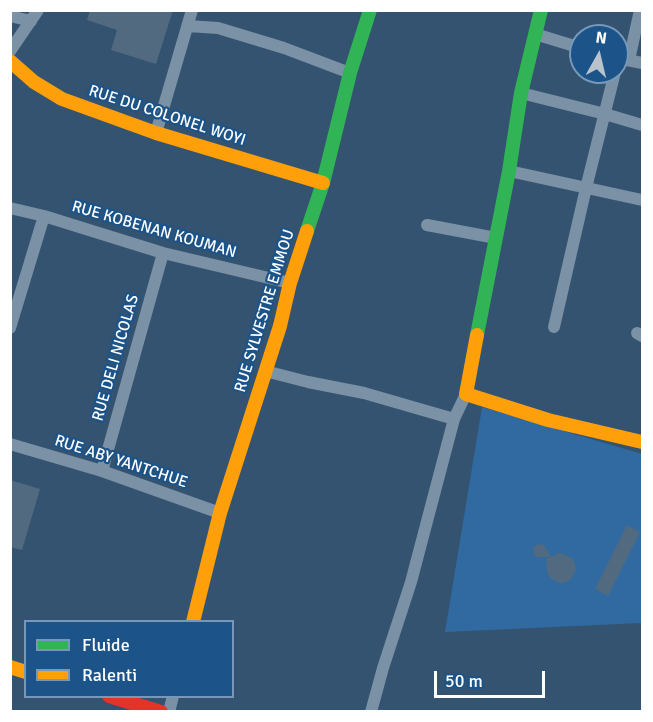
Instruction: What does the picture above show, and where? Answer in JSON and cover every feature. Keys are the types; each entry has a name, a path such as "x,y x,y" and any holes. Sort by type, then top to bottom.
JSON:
{"street":[{"path":"156,133 192,10"},
{"name":"RUE SYLVESTRE EMMOU","path":"193,620 220,513 323,183 350,73 370,10"},
{"path":"371,711 411,582 454,418 466,394 509,171 521,93 541,10"},
{"path":"629,38 640,10"},
{"path":"10,16 34,16"},
{"path":"10,51 34,16"},
{"path":"189,26 218,28 284,48 350,73"},
{"path":"535,34 569,44"},
{"name":"RUE DU COLONEL WOYI","path":"10,61 34,81 62,99 156,133 323,183"},
{"path":"554,327 612,84"},
{"path":"521,93 605,114 642,126"},
{"path":"509,171 642,200"},
{"name":"RUE KOBENAN KOUMAN","path":"10,208 44,216 163,253 290,283"},
{"path":"10,328 44,216"},
{"path":"427,225 496,238"},
{"name":"RUE DELI NICOLAS","path":"102,471 163,253"},
{"path":"264,371 364,393 454,418"},
{"path":"466,394 548,420 642,442"},
{"name":"RUE ABY YANTCHUE","path":"10,444 102,471 220,513"},
{"path":"117,698 160,711"}],"shaded area":[{"path":"482,407 642,454 642,623 445,632"}],"building":[{"path":"90,10 173,10 156,64 111,50 117,30 87,20"},
{"path":"10,480 40,489 22,550 10,547"},
{"path":"627,525 640,532 608,596 595,589"},
{"path":"538,544 544,545 551,557 534,555 533,548"},
{"path":"558,553 573,559 576,569 571,579 566,582 555,581 547,572 546,559"}],"traffic: fast":[{"path":"307,231 323,183 350,73 370,10"},
{"path":"477,335 509,171 521,93 541,10"}],"traffic: slow":[{"path":"10,61 34,82 62,99 156,133 323,183"},
{"path":"193,620 220,513 280,326 290,283 307,231"},
{"path":"477,335 466,394 548,420 642,442"},
{"path":"10,667 24,671"}],"traffic: jam":[{"path":"116,698 161,712"}]}
